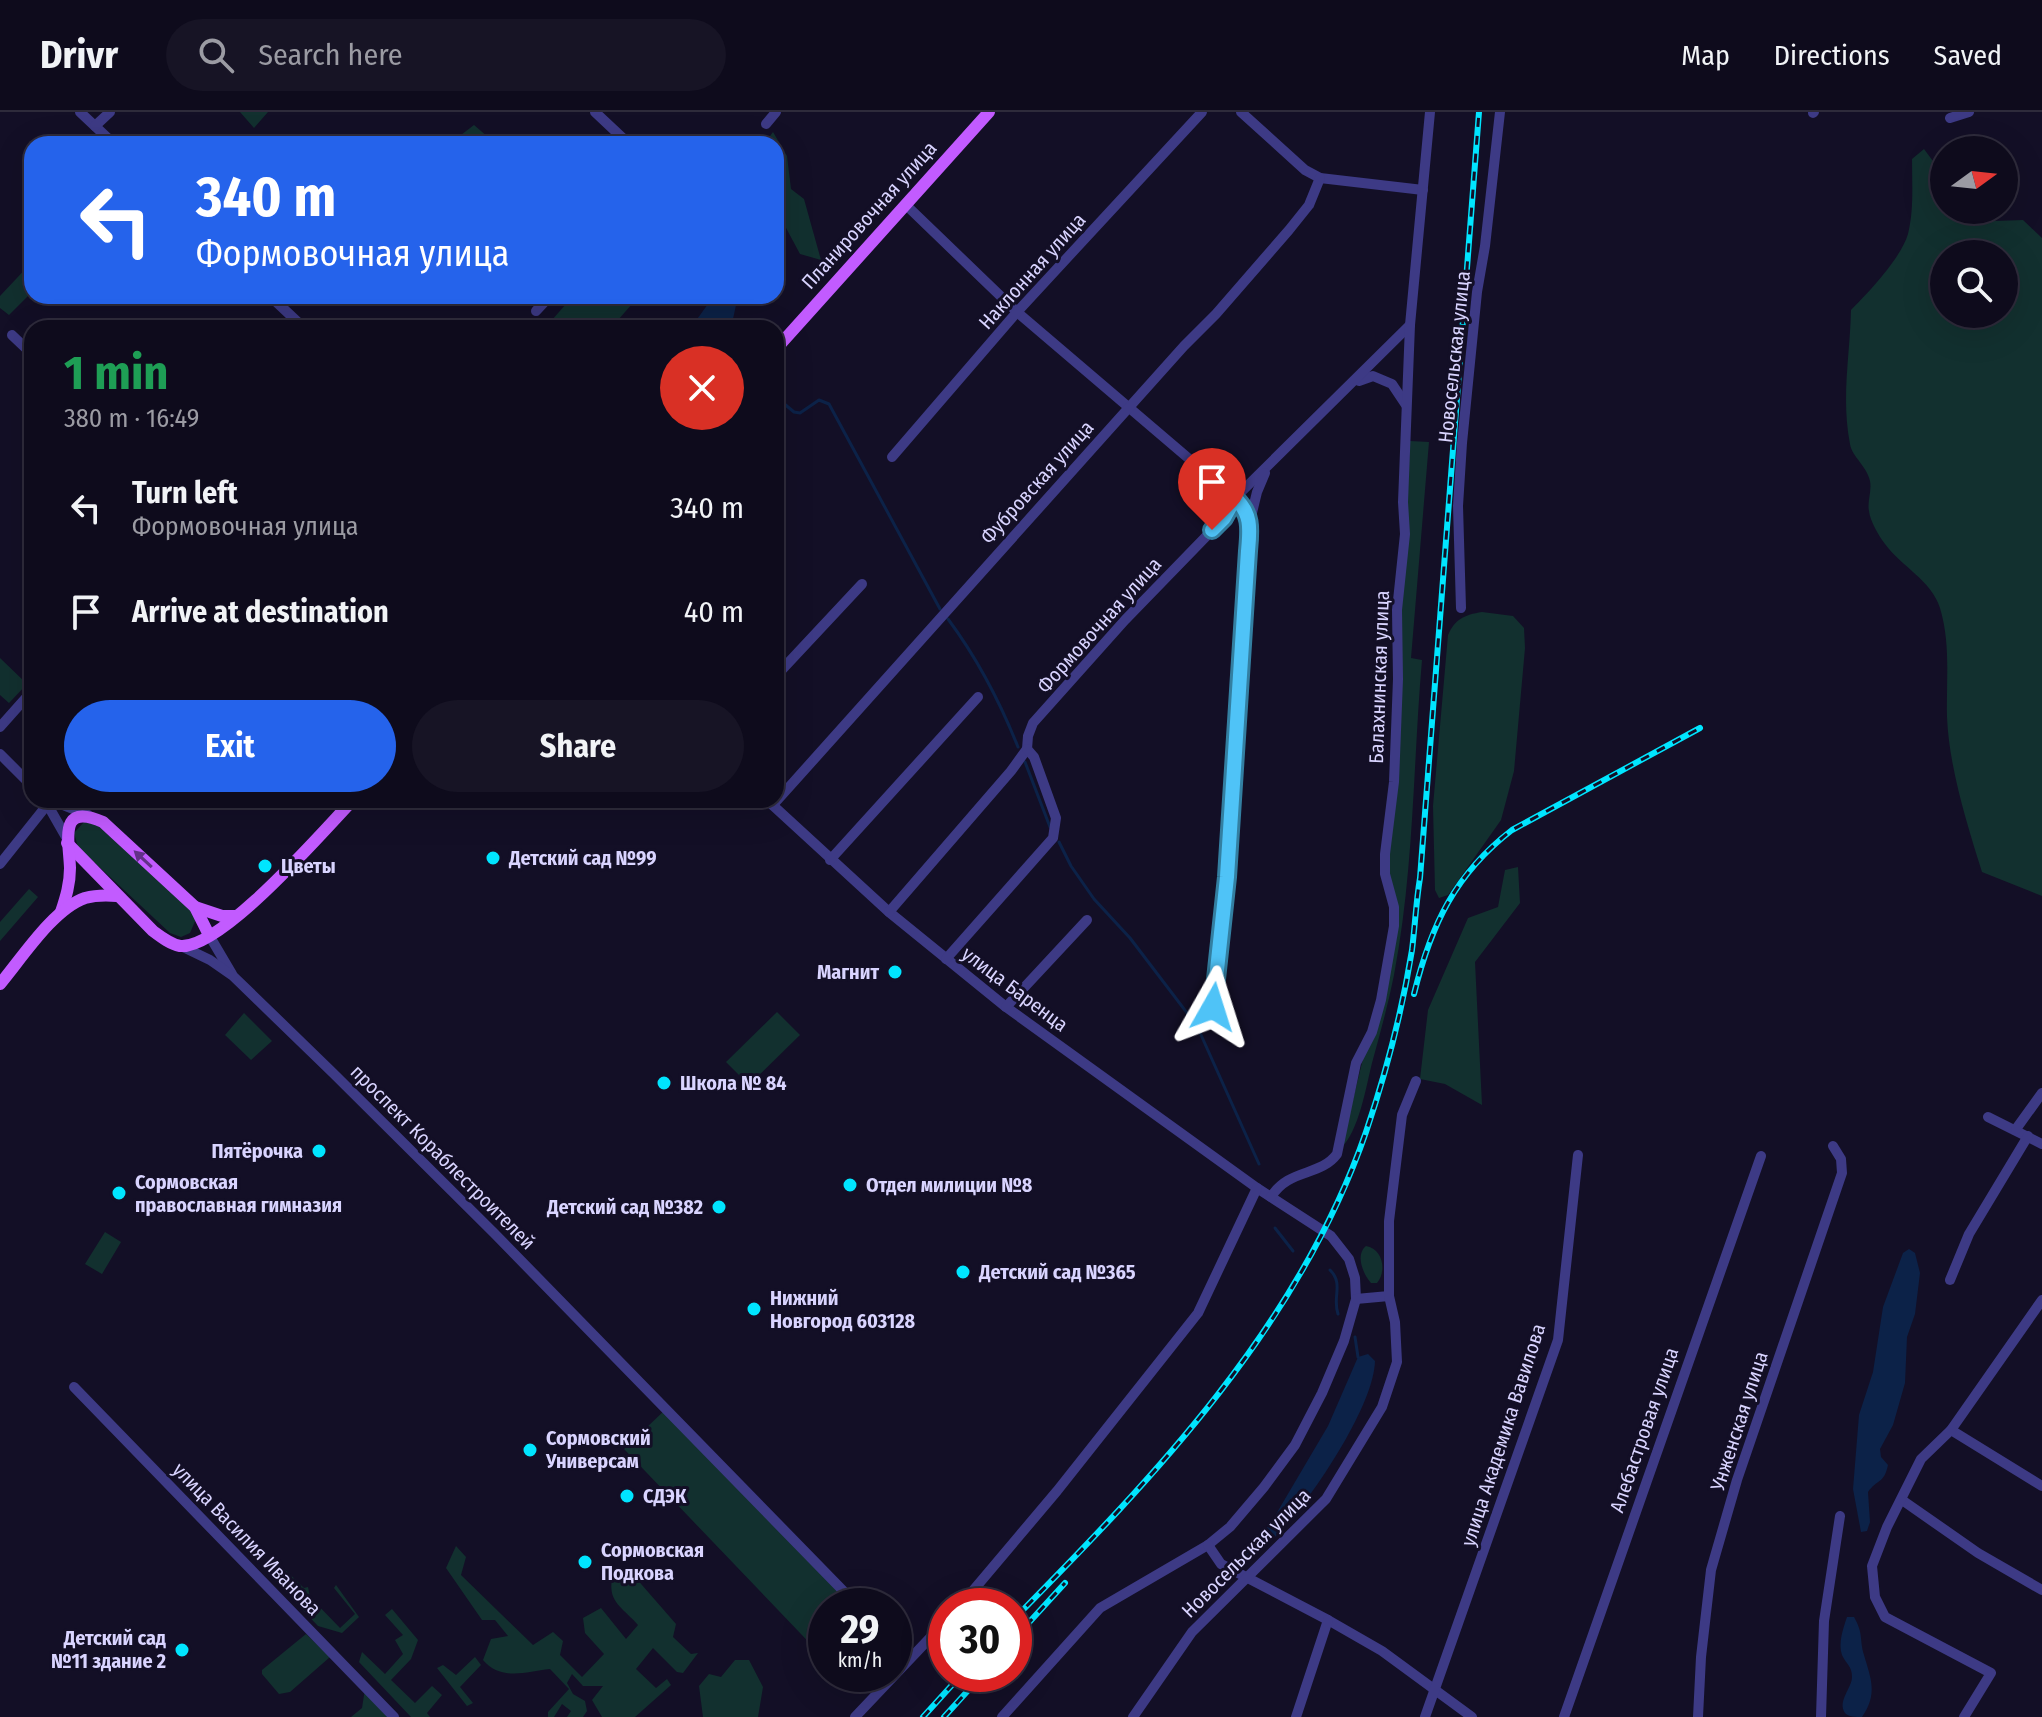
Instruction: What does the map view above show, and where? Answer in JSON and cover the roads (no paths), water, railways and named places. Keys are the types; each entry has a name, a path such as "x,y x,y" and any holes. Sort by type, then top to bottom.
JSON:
{"main road":[{"name":"Планировочная улица","path":"784,340 989,112"},
{"path":"66,840 153,931 181,946 191,945 260,899 345,808"},
{"path":"61,912 68,892 70,871 66,840 71,822 80,816 89,816 103,822 195,907 209,935"},
{"path":"0,984 61,912 83,899 99,895 117,896"},
{"path":"195,907 222,916 238,916"}],"street":[{"path":"80,112 106,136"},
{"path":"95,126 110,112"},
{"path":"595,112 620,136"},
{"path":"766,124 776,112"},
{"name":"Наклонная улица","path":"892,457 1017,312 1202,112"},
{"path":"1241,112 1305,170 1320,178 1423,190"},
{"name":"Балахнинская улица","path":"1271,1197 1286,1180 1331,1162 1337,1154 1356,1063 1372,1032 1381,1000 1394,926 1394,907 1385,874 1385,854 1394,782 1397,610 1405,534 1403,502 1410,325 1430,112"},
{"name":"Новосельская улица","path":"1461,608 1458,506 1462,443 1500,112"},
{"path":"1950,118 1969,112"},
{"name":"Фубровская улица","path":"784,788 1289,230 1309,205 1320,178"},
{"path":"906,205 1017,312 1235,498 1250,521"},
{"path":"278,304 296,320"},
{"path":"536,311 543,304"},
{"name":"Формовочная улица","path":"889,912 1027,749 1033,723 1224,518 1235,498 1410,325"},
{"path":"12,335 24,346"},
{"path":"1354,383 1373,376 1392,384 1407,406"},
{"path":"1213,1007 1227,877 1250,521 1268,466"},
{"path":"784,667 862,584"},
{"path":"830,860 978,697"},
{"path":"0,727 24,700"},
{"path":"946,959 1053,838 1056,818 1034,757 1027,749"},
{"path":"0,754 24,778"},
{"path":"0,864 43,808"},
{"path":"51,808 66,840"},
{"path":"66,808 89,816"},
{"name":"улица Баренца","path":"775,808 889,912 1006,1007 1257,1188 1323,1230 1341,1246 1349,1259 1355,1278 1356,1299"},
{"path":"1006,1007 1087,920"},
{"path":"209,935 233,976"},
{"name":"проспект Кораблестроителей","path":"181,946 233,976 494,1233 840,1588"},
{"name":"Новосельская улица","path":"1133,1717 1192,1632 1326,1499 1382,1407 1397,1362 1395,1322 1389,1296 1389,1221 1402,1115 1416,1081"},
{"path":"2016,1129 2042,1093"},
{"path":"1988,1117 2042,1144"},
{"path":"1950,1280 1969,1234 2028,1136"},
{"name":"Унженская улица","path":"1698,1717 1711,1570 1737,1480 1842,1173 1841,1159 1833,1146"},
{"name":"улица Академика Вавилова","path":"1425,1717 1558,1340 1578,1155"},
{"name":"Алебастровая улица","path":"1564,1717 1761,1156"},
{"path":"975,1588 1057,1491 1198,1313 1257,1188"},
{"path":"1002,1717 1100,1608 1208,1545 1230,1527 1295,1445 1344,1341 1356,1299 1389,1296"},
{"path":"1964,1717 1991,1673 1885,1617 1875,1597 1872,1566 1887,1527 1921,1459 1951,1430 2042,1300"},
{"name":"улица Василия Иванова","path":"74,1387 394,1717"},
{"path":"1951,1430 2042,1486"},
{"path":"1902,1500 1978,1553 2042,1590"},
{"path":"1821,1717 1824,1621 1840,1516"},
{"path":"1208,1545 1221,1564 1382,1651 1472,1717"},
{"path":"1296,1717 1328,1620"},
{"path":"912,1656 928,1639"},
{"path":"855,1717 878,1692"}],"water":[{"path":"708,304 736,304 733,320 696,320"},
{"path":"1909,1249 1915,1253 1920,1273 1915,1314 1907,1337 1905,1383 1893,1425 1880,1449 1881,1457 1888,1465 1882,1478 1868,1492 1870,1522 1867,1531 1861,1532 1853,1489 1859,1415 1873,1372 1883,1307 1903,1253"},
{"path":"1368,1354 1375,1361 1372,1380 1364,1403 1338,1453 1290,1521 1272,1540 1241,1561 1272,1521 1328,1426 1358,1357"},
{"path":"1847,1617 1854,1617 1859,1628 1871,1679 1872,1694 1862,1717 1848,1715 1843,1708 1852,1677 1841,1650"}],"waterway":[{"path":"784,404 800,413 819,400 829,404 940,609"},
{"path":"948,619 987,681 1018,747"},
{"path":"1025,762 1050,827"},
{"path":"1059,842 1094,899 1130,938 1197,1026 1259,1164"},
{"path":"1275,1228 1293,1251"},
{"path":"1330,1270 1336,1280 1338,1314"},
{"path":"1355,1337 1358,1357"}],"railway":[{"path":"1032,1601 1170,1453 1218,1395 1262,1334 1303,1270 1337,1203 1366,1132 1380,1087 1408,973 1420,878 1479,112"},
{"path":"1414,994 1437,923 1460,883 1492,847 1512,830 1700,728"},
{"path":"1032,1619 1065,1583"},
{"path":"923,1717 946,1692"},
{"path":"944,1717 967,1692"}],"place":[{"name":"Детский сад №99","path":"493,858"},
{"name":"Цветы","path":"265,866"},
{"name":"Магнит","path":"895,972"},
{"name":"Школа № 84","path":"664,1083"},
{"name":"Пятёрочка","path":"319,1151"},
{"name":"Отдел милиции №8","path":"850,1185"},
{"name":"Сормовская православная гимназия","path":"119,1193"},
{"name":"Детский сад №382","path":"719,1207"},
{"name":"Детский сад №365","path":"963,1272"},
{"name":"Нижний Новгород 603128","path":"754,1309"},
{"name":"Сормовский Универсам","path":"530,1450"},
{"name":"СДЭК","path":"627,1496"},
{"name":"Сормовская Подкова","path":"585,1562"},
{"name":"Детский сад №11 здание 2","path":"182,1650"}]}
